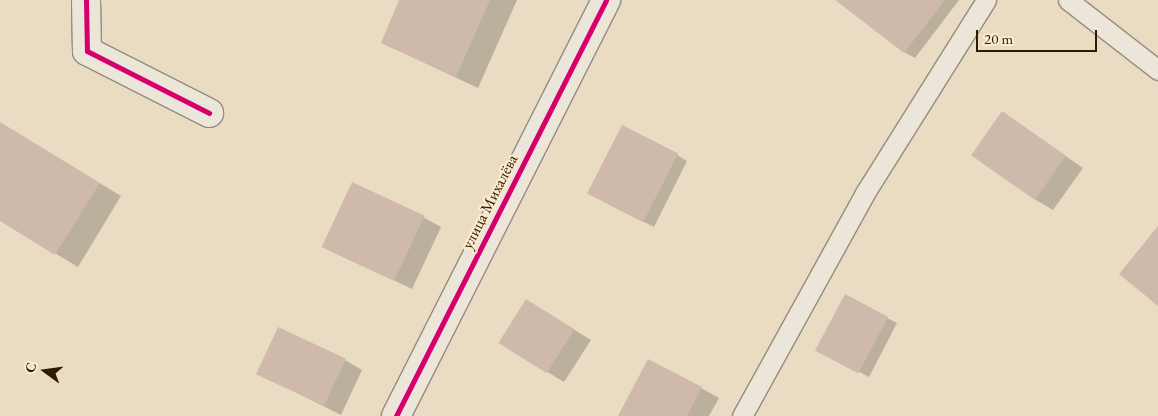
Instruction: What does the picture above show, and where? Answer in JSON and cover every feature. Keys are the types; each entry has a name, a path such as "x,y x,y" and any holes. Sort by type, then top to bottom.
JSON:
{"street":[{"path":"86,0 87,50 209,113"},
{"name":"улица Михалёва","path":"396,416 606,0"}],"lane":[{"path":"742,416 865,193 986,0"},
{"path":"1068,0 1158,70"}],"building":[{"path":"399,0 490,0 456,77 381,43"},
{"path":"835,0 945,0 904,53"},
{"path":"1002,111 1066,156 1035,200 971,155"},
{"path":"0,122 100,183 55,255 0,221"},
{"path":"622,125 678,154 643,222 587,194"},
{"path":"352,182 425,216 394,281 322,247"},
{"path":"1158,226 1158,306 1119,274"},
{"path":"845,294 888,317 858,374 815,351"},
{"path":"526,299 574,329 547,373 498,343"},
{"path":"278,327 346,359 324,406 256,374"},
{"path":"648,359 702,387 687,416 618,416"}],"cycle path":[{"path":"86,0 87,51 209,113"},
{"path":"396,416 606,0"}]}
